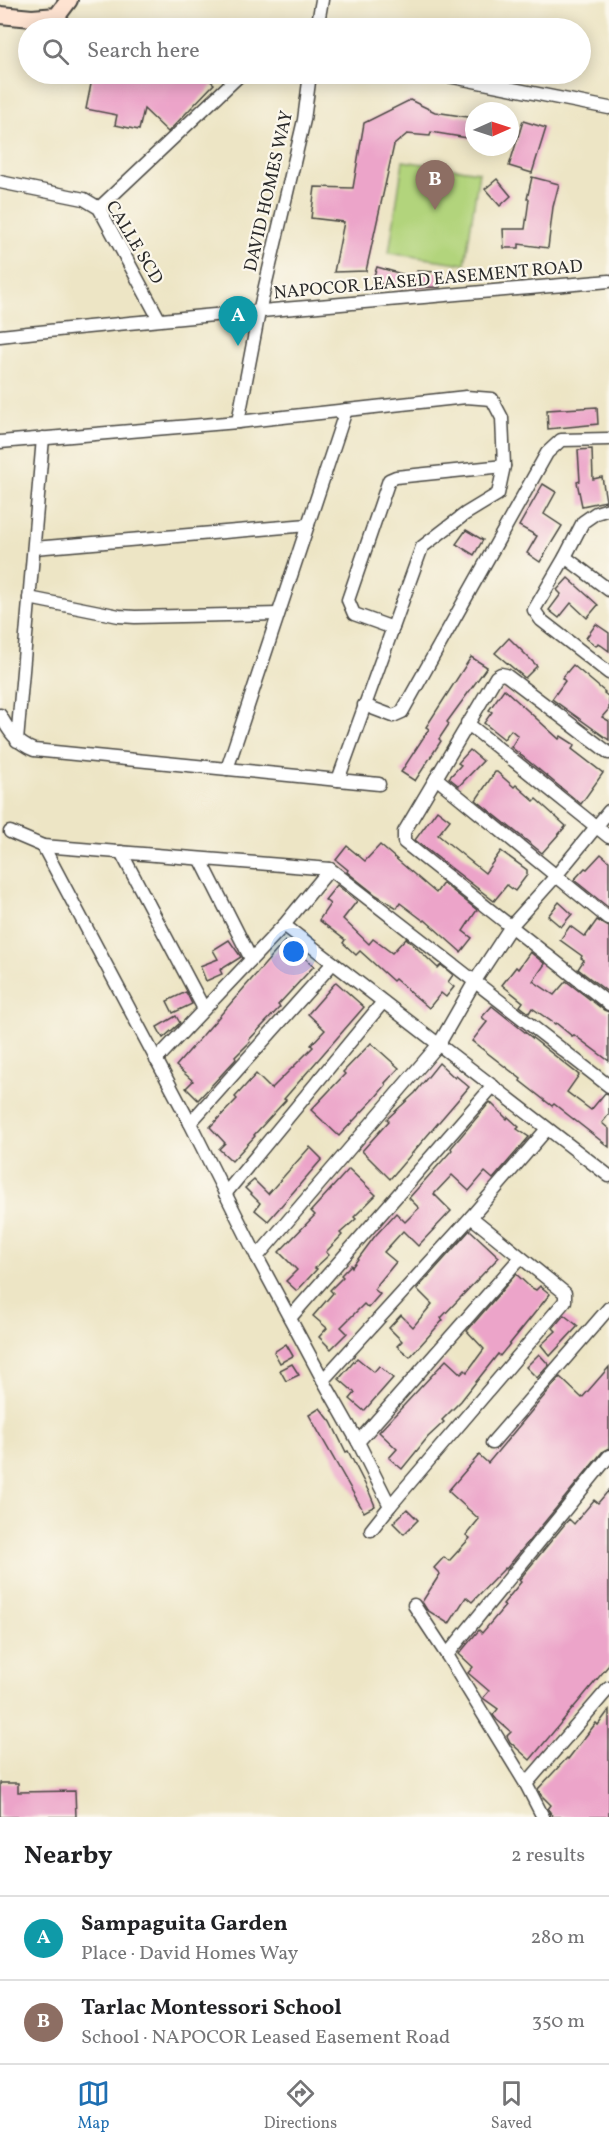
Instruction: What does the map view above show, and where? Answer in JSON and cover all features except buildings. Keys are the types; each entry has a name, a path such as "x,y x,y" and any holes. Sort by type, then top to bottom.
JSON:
{"street":[{"path":"63,18 69,0"},
{"path":"319,18 322,0"},
{"path":"0,15 32,18"},
{"path":"99,208 229,84"},
{"name":"DAVID HOMES WAY","path":"238,422 259,312 303,120 308,84"},
{"path":"488,84 609,108"},
{"name":"CALLE SCD","path":"0,182 84,199 99,208 159,319"},
{"name":"NAPOCOR LEASED EASEMENT ROAD","path":"0,336 159,319 609,281"},
{"path":"0,442 238,422 466,397 492,399 502,418 504,466 498,494 465,514 422,547 338,780"},
{"path":"227,769 346,410"},
{"path":"17,741 43,438"},
{"path":"364,705 393,716 402,712 547,453 561,440 609,439"},
{"path":"393,628 354,614 348,600 389,480 396,477 504,466"},
{"path":"498,494 520,502"},
{"path":"609,509 583,522 534,610 541,620 609,673"},
{"path":"34,548 308,525"},
{"path":"565,557 609,590"},
{"path":"29,598 127,617 278,614"},
{"path":"609,753 506,675 501,674 496,677 467,723 404,832 404,842 609,1004"},
{"path":"0,716 10,734 17,741 34,750 379,784"},
{"path":"467,723 609,837"},
{"path":"436,778 609,919"},
{"path":"257,1257 438,1044 511,926 609,811"},
{"path":"10,832 43,846 330,869 609,1086"},
{"path":"43,846 190,1123 257,1257 358,1442 390,1506"},
{"path":"121,852 204,1009"},
{"path":"201,860 251,959"},
{"path":"156,1060 284,925 330,869"},
{"path":"284,925 609,1176"},
{"path":"190,1123 333,963"},
{"path":"225,1194 383,1002"},
{"path":"290,1318 493,1086"},
{"path":"323,1380 471,1217 547,1129"},
{"path":"371,1530 565,1301 565,1293 471,1217"},
{"path":"358,1442 520,1258"},
{"path":"492,1443 609,1308"},
{"path":"447,1655 609,1456"},
{"path":"414,1605 526,1784 543,1817"},
{"path":"526,1784 609,1688"}],"green space":[{"path":"403,161 479,172 465,264 389,253"}],"place":[{"name":"Tarlac Montessori School","path":"435,210"},
{"name":"Sampaguita Garden","path":"238,346"}]}
